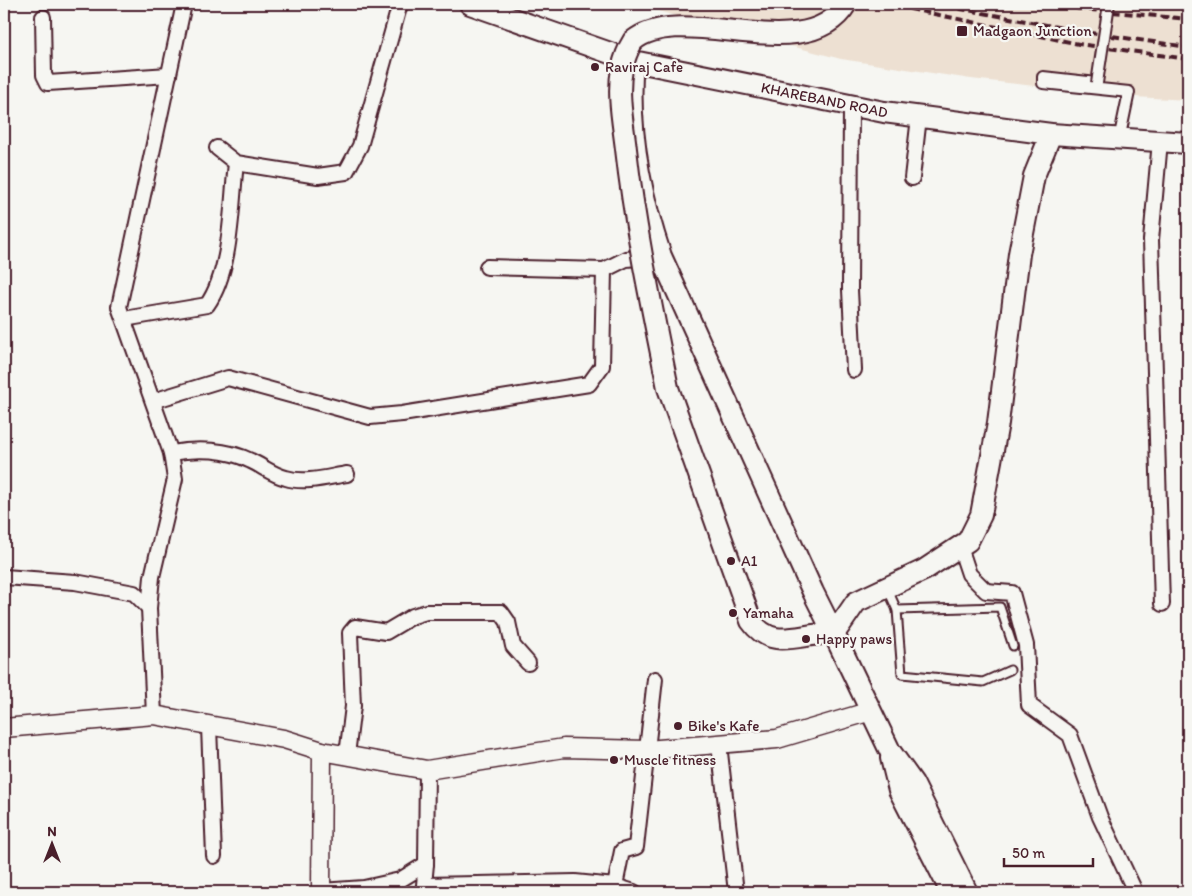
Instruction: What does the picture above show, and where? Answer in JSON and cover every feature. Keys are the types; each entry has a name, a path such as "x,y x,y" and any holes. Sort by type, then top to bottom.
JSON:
{"main road":[{"name":"KHAREBAND ROAD","path":"470,4 632,61 851,106 1051,134 1119,140 1188,143"},
{"path":"834,634 824,633 782,639 769,638 758,631 751,621 668,388 630,185 621,86 626,54 634,40 648,26 662,17 699,10 782,26 798,27 812,26 828,20 837,15 846,4"},
{"path":"632,61 630,91 636,156 651,227 661,256 809,583 890,752 913,783 967,892"},
{"path":"834,634 856,602 924,570 968,541 981,515 998,423 1021,244 1034,176 1051,134"},
{"path":"890,752 898,790 951,892"}],"street":[{"path":"154,715 149,608 152,578 175,479 172,453 119,307 184,4"},
{"path":"217,148 236,163 318,176 346,172 360,146 400,4"},
{"path":"1109,4 1097,83 1043,77 1043,83 1129,92 1119,140"},
{"path":"43,17 44,75 48,83 169,75"},
{"path":"851,106 850,290 854,370"},
{"path":"912,178 919,117"},
{"path":"1160,141 1150,240 1162,604"},
{"path":"124,319 207,305 217,290 224,265 236,163"},
{"path":"487,267 604,270 626,259 661,256"},
{"path":"154,401 228,378 370,417 402,414 588,384 602,366 604,270"},
{"path":"172,453 201,450 232,454 246,458 285,478 298,480 347,474"},
{"path":"960,547 969,574 986,591 1012,593 1026,644 1030,704 1070,734 1100,817 1132,887 1131,892"},
{"path":"4,577 75,582 134,594 149,608"},
{"path":"347,755 353,706 350,633 355,627 386,632 413,616 426,612 501,612 508,622 514,646 528,662"},
{"path":"615,886 622,852 636,847 655,680"},
{"path":"4,728 154,715 209,727 284,739 322,751 427,770 564,748 647,750 777,739 871,711"},
{"path":"209,727 214,856"},
{"path":"719,744 736,892"},
{"path":"322,751 321,892 364,888 400,880 426,864"},
{"path":"427,770 424,885 574,882 615,886 634,892"}],"lane":[{"path":"887,587 897,610 902,674 983,682 1010,670"},
{"path":"897,610 1000,607 1013,646"}],"shaded area":[{"name":"Madgaon Junction","path":"631,4 1188,4 1188,100 1134,97 971,79 841,59"}],"railway":[{"path":"886,4 1079,44 1188,59"},
{"path":"935,4 1084,32 1188,47"},
{"path":"1029,4 1188,19"}],"place":[{"name":"Madgaon Junction","path":"962,31"},
{"name":"Raviraj Cafe","path":"595,67"},
{"name":"A1","path":"731,561"},
{"name":"Yamaha","path":"733,613"},
{"name":"Happy paws","path":"806,639"},
{"name":"Bike's Kafe","path":"678,726"},
{"name":"Muscle fitness","path":"614,760"}]}
